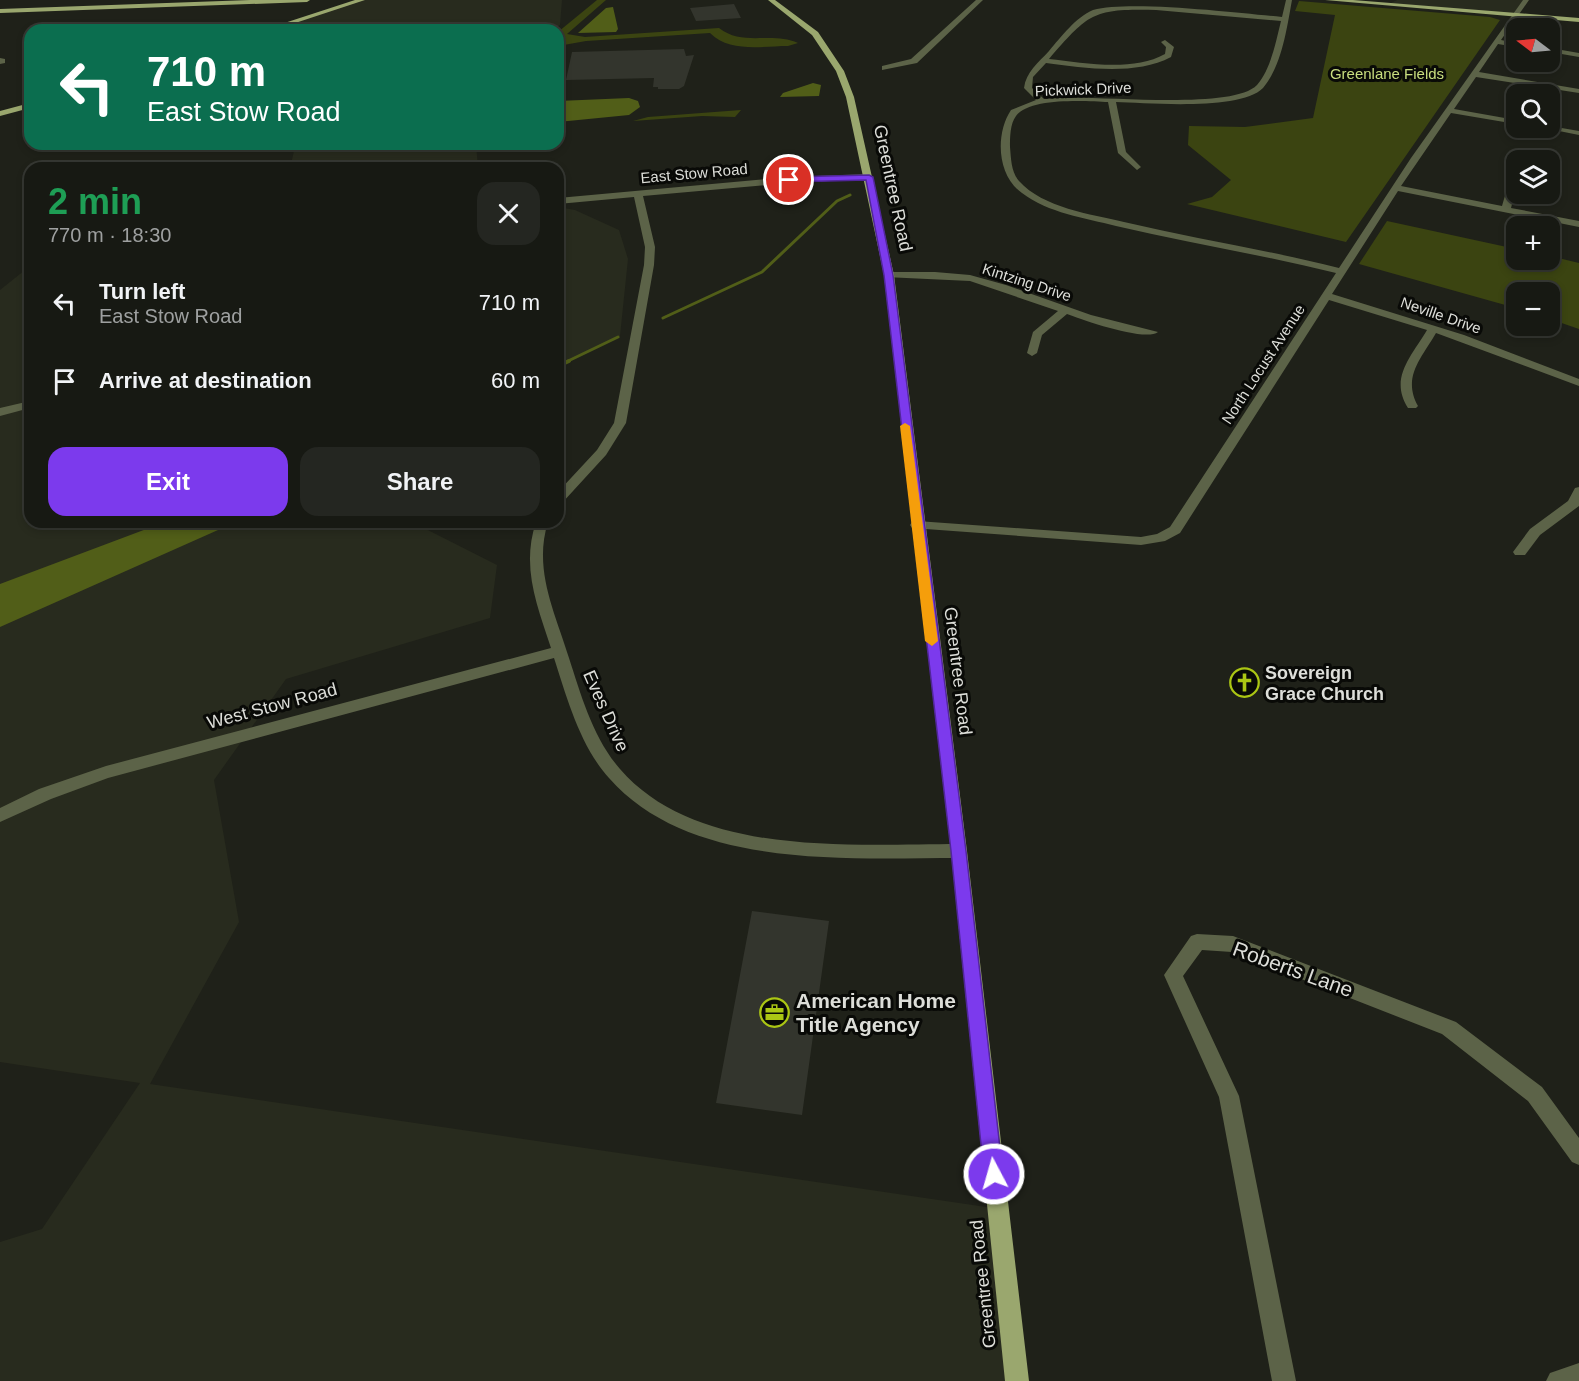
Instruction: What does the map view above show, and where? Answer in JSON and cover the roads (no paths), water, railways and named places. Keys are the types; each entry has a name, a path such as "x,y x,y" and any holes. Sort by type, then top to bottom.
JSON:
{"main road":[{"path":"0,11 307,0"},
{"path":"287,24 362,0"},
{"name":"Greentree Road","path":"771,0 815,34 837,63 850,97 889,275 917,525 959,851 1017,1381"},
{"path":"1328,0 1579,20"},
{"path":"322,2 331,5 329,11"},
{"path":"0,114 24,107"}],"street":[{"path":"885,68 914,61 980,0"},
{"name":"Pickwick Drive","path":"1289,0 1286,19 1267,76 1254,91 1219,100 1042,102 1017,109 1009,122 1008,174 1012,184 1024,194 1050,204 1168,237 1272,254 1341,271"},
{"name":"North Locust Avenue","path":"917,525 1141,541 1160,538 1175,530 1325,295 1448,110 1526,0"},
{"path":"1042,102 1030,91 1027,81 1085,18 1106,8 1137,6 1286,19"},
{"path":"1045,61 1148,63 1162,60 1168,55 1170,47 1165,42"},
{"path":"1497,42 1506,43"},
{"path":"1560,52 1579,55"},
{"path":"1474,74 1579,91"},
{"path":"1112,100 1122,153 1137,167"},
{"path":"1448,110 1506,120"},
{"path":"1560,130 1579,133"},
{"name":"East Stow Road","path":"564,200 789,180 869,177"},
{"path":"1396,188 1579,224"},
{"path":"564,493 613,438 624,409 649,265 650,247 638,194"},
{"path":"1506,210 1508,204"},
{"name":"Kintzing Drive","path":"889,275 939,276 978,280 1109,325 1153,332"},
{"name":"Neville Drive","path":"1325,295 1433,328 1579,383"},
{"path":"1032,353 1037,334 1065,310"},
{"path":"1412,406 1406,393 1405,378 1433,328"},
{"path":"0,412 24,406"},
{"path":"1520,552 1535,532 1574,503 1579,491"},
{"name":"Eves Drive","path":"540,528 536,538 534,568 560,651 591,734 609,765 633,792 678,820 733,838 790,847 959,851"},
{"name":"West Stow Road","path":"0,815 45,794 106,772 560,651"},
{"name":"Roberts Lane","path":"1284,1381 1229,1096 1173,975 1197,942 1233,944 1449,1028 1535,1094 1579,1155"},
{"path":"1558,1381 1579,1375"}],"waterway":[{"path":"663,318 762,272 837,201 850,195"},
{"path":"566,362 618,337"},
{"path":"564,363 569,361"}],"place":[{"name":"Sovereign Grace Church","path":"1244,683"},
{"name":"American Home Title Agency","path":"775,1012"}],"park label":[{"name":"Greenlane Fields","path":"1387,73"}]}
